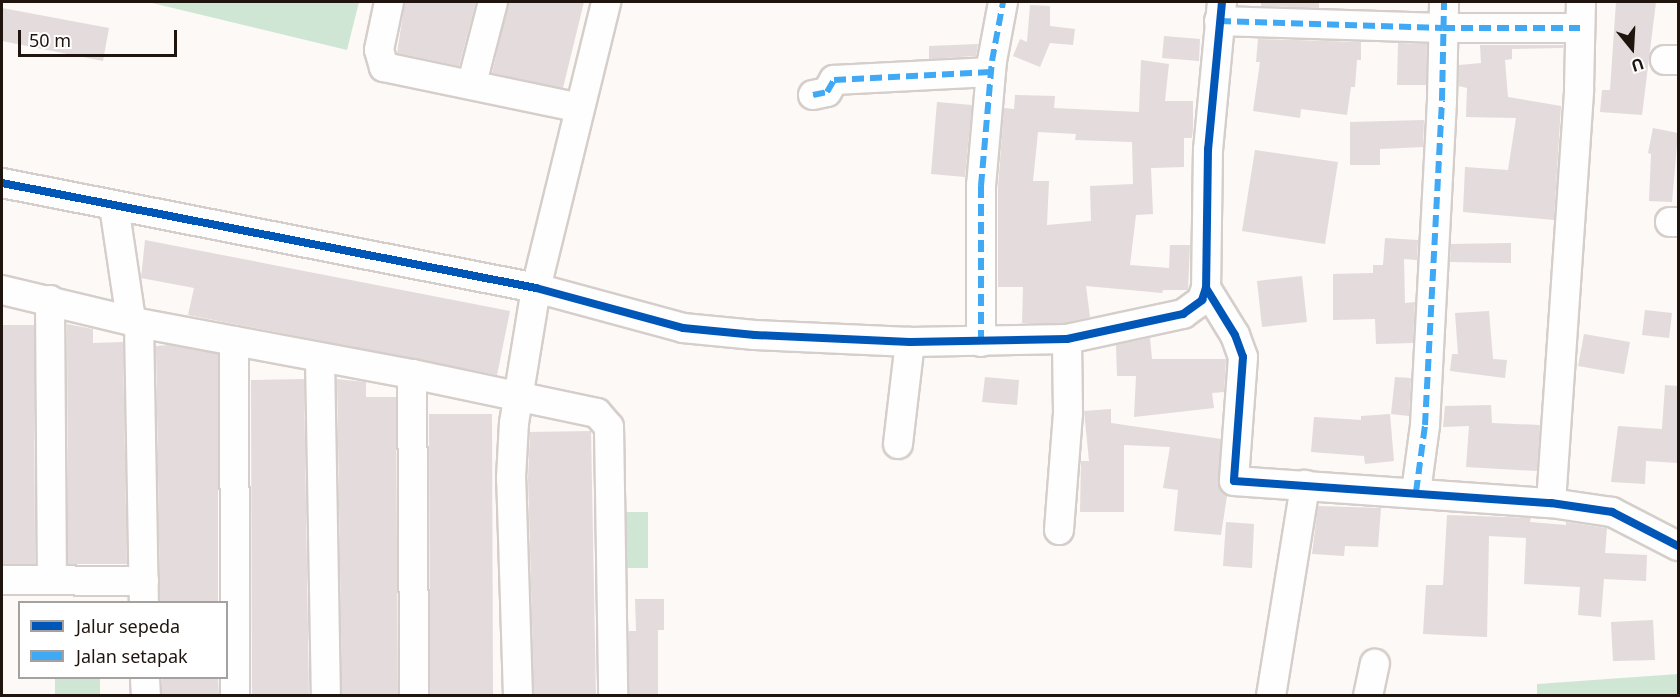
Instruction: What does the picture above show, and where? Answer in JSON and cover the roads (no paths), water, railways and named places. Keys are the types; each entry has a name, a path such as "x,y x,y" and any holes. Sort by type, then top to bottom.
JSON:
{"street":[{"path":"389,2 379,50 382,65 580,108"},
{"path":"471,83 493,2"},
{"path":"518,696 511,478 518,396 536,288 606,2"},
{"path":"981,342 981,186 991,72 1003,2"},
{"path":"2,183 536,288 683,328 910,342 1067,339 1183,314 1202,300 1206,288 1208,149 1221,11 1580,15 1579,89 1551,503"},
{"path":"1416,492 1425,425 1443,15"},
{"path":"813,95 826,92 834,80 991,72"},
{"path":"2,580 52,578 144,592 135,322 114,206"},
{"path":"1206,288 1235,335 1243,357 1234,481 1551,503 1612,512 1678,546"},
{"path":"2,291 50,300 135,322 412,374 597,413 609,427 613,696"},
{"path":"50,300 52,578"},
{"path":"1059,530 1068,413 1067,339"},
{"path":"234,341 234,696"},
{"path":"898,444 910,342"},
{"path":"320,358 326,696"},
{"path":"412,374 414,696"},
{"path":"1271,696 1305,485"},
{"path":"1368,696 1376,664"},
{"path":"145,679 146,696"}]}
